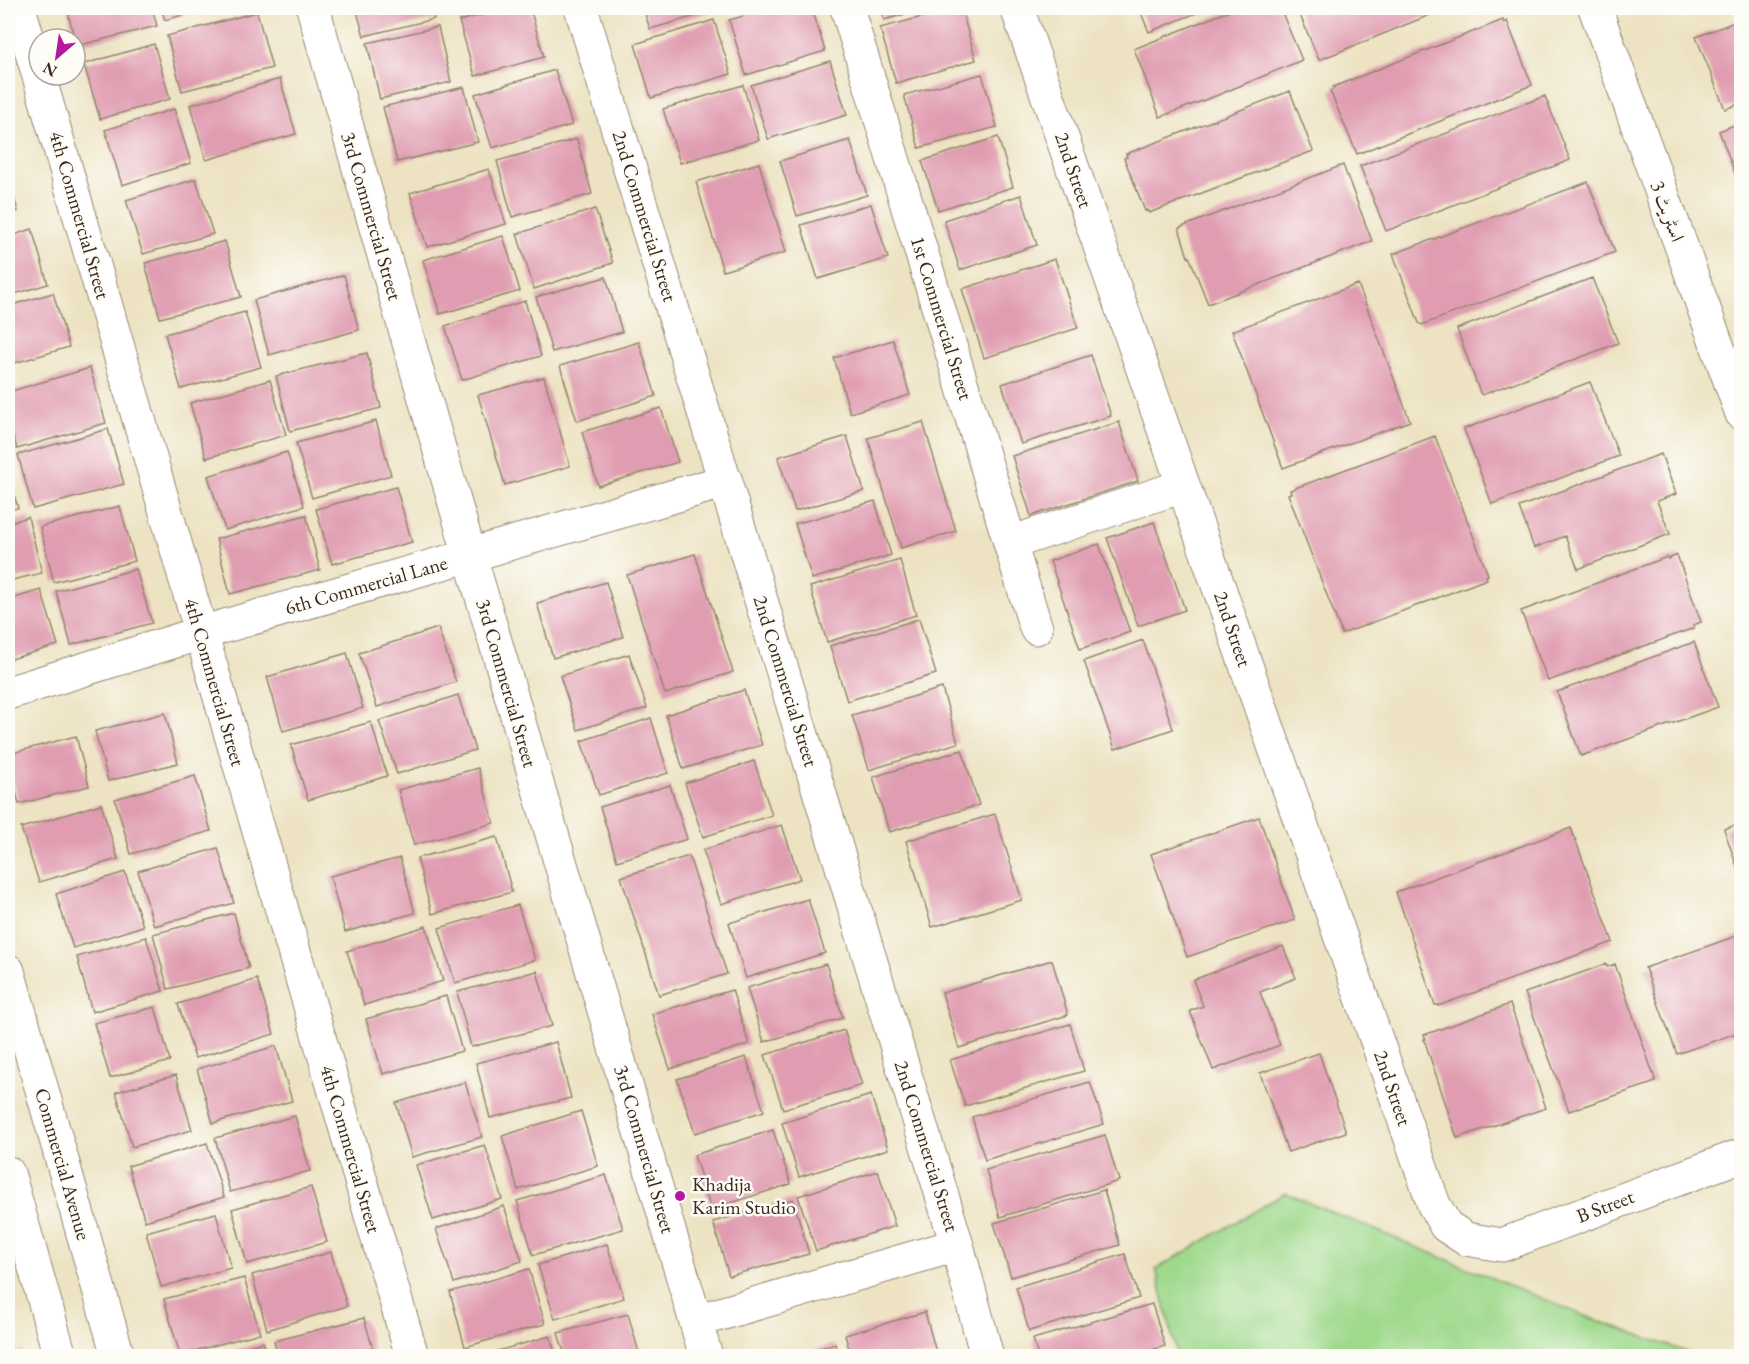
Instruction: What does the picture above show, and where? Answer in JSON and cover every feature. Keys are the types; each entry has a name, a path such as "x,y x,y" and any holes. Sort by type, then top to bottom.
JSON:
{"street":[{"name":"4th Commercial Street","path":"19,8 412,1356"},
{"name":"3rd Commercial Street","path":"313,8 470,555 706,1356"},
{"name":"2nd Commercial Street","path":"581,8 957,1245 987,1356"},
{"name":"1st Commercial Street","path":"847,8 1036,628"},
{"name":"2nd Street","path":"1017,8 1434,1205 1446,1226 1466,1239"},
{"name":"اسٹریٹ 3","path":"1595,8 1742,414"},
{"name":"6th Commercial Lane","path":"8,693 201,633 726,481"},
{"path":"1010,543 1184,486"},
{"name":"Commercial Avenue","path":"8,970 118,1356"},
{"name":"B Street","path":"1466,1239 1502,1245 1742,1155"},
{"path":"8,1173 60,1356"},
{"path":"696,1321 957,1245"}],"green space":[{"path":"1285,1193 1585,1316 1698,1356 1177,1356 1156,1269"}],"building":[{"path":"67,8 152,8 157,26 87,43 87,27 72,27"},
{"path":"161,8 208,8 165,20"},
{"path":"356,8 431,8 434,19 364,36"},
{"path":"446,8 474,8 448,15"},
{"path":"509,8 530,8 544,57 475,76 459,21"},
{"path":"643,8 709,8 710,12 650,29"},
{"path":"772,8 812,8 825,51 746,75 729,20"},
{"path":"881,8 926,8 884,20"},
{"path":"961,8 976,60 896,83 880,28"},
{"path":"1139,8 1209,8 1149,32"},
{"path":"1236,8 1280,8 1302,60 1160,117 1134,49"},
{"path":"1297,8 1447,8 1319,60"},
{"path":"257,12 272,68 182,91 167,36"},
{"path":"1742,19 1742,103 1725,109 1696,37"},
{"path":"714,20 731,74 651,98 635,44"},
{"path":"1503,20 1504,23 1507,21 1532,85 1357,154 1330,91 1334,89 1333,87"},
{"path":"438,27 451,82 380,99 367,43"},
{"path":"154,44 170,99 100,119 87,74 87,63"},
{"path":"830,61 847,115 768,139 751,85"},
{"path":"555,70 572,125 492,148 475,94"},
{"path":"982,74 997,127 919,148 904,95"},
{"path":"280,79 296,134 206,160 190,105"},
{"path":"743,85 759,140 680,163 663,109"},
{"path":"464,87 478,142 397,162 383,107"},
{"path":"1290,91 1313,151 1149,213 1145,211 1124,158 1127,157 1126,154"},
{"path":"1545,96 1570,160 1386,231 1360,166"},
{"path":"174,109 191,163 122,185 105,130"},
{"path":"1742,122 1742,189 1741,189 1719,131"},
{"path":"998,137 1013,187 938,210 922,161"},
{"path":"577,139 592,194 512,217 497,161"},
{"path":"850,140 867,195 797,216 780,161"},
{"path":"759,163 786,252 723,271 696,182"},
{"path":"1343,165 1372,241 1208,304 1188,257 1179,228"},
{"path":"489,169 506,224 427,247 410,193"},
{"path":"8,178 18,211 8,214"},
{"path":"196,179 213,234 143,254 126,200"},
{"path":"1588,182 1615,252 1422,325 1419,323 1393,254"},
{"path":"1021,195 1037,245 960,270 944,220"},
{"path":"871,204 888,258 818,279 801,225"},
{"path":"595,209 613,263 534,289 517,234"},
{"path":"32,229 48,284 8,296 8,237"},
{"path":"503,236 520,291 440,314 423,260"},
{"path":"225,241 241,297 160,318 145,263"},
{"path":"1055,259 1078,328 984,358 962,289"},
{"path":"344,275 359,330 269,355 254,300"},
{"path":"606,277 622,332 552,352 536,297"},
{"path":"1592,278 1618,343 1482,395 1457,329"},
{"path":"1358,284 1410,421 1283,468 1232,331"},
{"path":"53,293 69,347 8,365 8,306"},
{"path":"525,301 541,356 462,380 445,326"},
{"path":"245,312 261,367 181,389 165,334"},
{"path":"893,340 910,395 850,413 834,358"},
{"path":"639,342 656,396 577,421 560,366"},
{"path":"367,353 381,408 290,431 276,376"},
{"path":"1091,355 1111,416 1021,444 1002,384"},
{"path":"90,368 106,423 17,449 8,418 8,392"},
{"path":"544,377 570,466 505,485 478,395"},
{"path":"270,380 286,435 206,458 190,403"},
{"path":"1590,382 1619,456 1492,504 1464,429"},
{"path":"661,408 678,462 598,486 582,432"},
{"path":"376,421 391,475 312,498 296,443"},
{"path":"923,422 956,531 901,548 868,438"},
{"path":"1119,422 1138,481 1031,516 1012,456"},
{"path":"108,429 124,484 33,509 18,455"},
{"path":"847,436 864,491 795,511 778,457"},
{"path":"1435,436 1488,575 1487,579 1342,634 1288,494 1291,493 1290,490"},
{"path":"287,452 304,506 225,530 208,476"},
{"path":"1661,454 1676,494 1657,501 1670,534 1578,569 1565,536 1534,548 1519,507"},
{"path":"8,474 18,508 8,510"},
{"path":"396,487 412,542 332,564 316,509"},
{"path":"875,501 891,555 812,579 795,524"},
{"path":"120,506 135,561 54,582 40,527"},
{"path":"306,515 320,570 230,594 216,539"},
{"path":"28,517 42,573 8,581 8,523"},
{"path":"1154,522 1185,610 1138,626 1107,538"},
{"path":"1099,544 1130,632 1080,649 1050,561"},
{"path":"695,554 733,672 665,694 627,575"},
{"path":"1677,555 1701,622 1693,625 1694,628 1548,681 1521,611"},
{"path":"900,560 916,615 827,642 810,587"},
{"path":"136,569 152,623 71,645 56,591"},
{"path":"606,582 623,637 553,658 537,603"},
{"path":"41,590 58,645 8,660 8,600"},
{"path":"919,619 936,674 847,701 830,646"},
{"path":"438,628 456,682 377,707 359,653"},
{"path":"1143,640 1173,729 1115,749 1084,661"},
{"path":"1694,642 1718,707 1581,756 1557,692"},
{"path":"347,653 363,708 283,731 267,677"},
{"path":"629,654 647,708 578,730 560,676"},
{"path":"942,688 958,743 869,770 852,715"},
{"path":"744,690 762,745 683,769 666,715"},
{"path":"458,695 475,750 397,774 379,721"},
{"path":"165,713 178,763 108,781 95,731"},
{"path":"651,718 668,773 599,795 581,741"},
{"path":"371,722 387,776 308,800 291,745"},
{"path":"76,736 89,786 19,804 8,754"},
{"path":"962,750 979,805 889,832 873,777"},
{"path":"754,761 772,815 703,837 685,783"},
{"path":"478,768 494,823 414,845 398,790"},
{"path":"195,776 211,831 131,854 115,799"},
{"path":"670,785 687,839 617,861 600,807"},
{"path":"101,804 118,859 39,882 21,828"},
{"path":"995,814 1022,900 932,927 906,841"},
{"path":"1259,817 1295,920 1187,957 1151,854"},
{"path":"1742,823 1742,878 1741,878 1724,829"},
{"path":"782,825 800,879 721,904 703,850"},
{"path":"1571,828 1613,942 1438,1006 1435,1005 1396,892"},
{"path":"497,837 512,892 432,914 417,858"},
{"path":"218,848 234,903 154,926 138,871"},
{"path":"689,856 727,974 659,995 621,877"},
{"path":"400,858 415,913 345,932 330,876"},
{"path":"125,872 143,926 73,948 56,894"},
{"path":"808,899 825,953 746,978 729,923"},
{"path":"518,905 535,960 455,983 439,928"},
{"path":"234,913 249,968 168,989 153,934"},
{"path":"426,926 443,981 364,1005 347,951"},
{"path":"1742,934 1742,1031 1677,1054 1645,968"},
{"path":"146,937 163,991 92,1012 77,957"},
{"path":"1283,946 1296,978 1260,992 1280,1045 1213,1070 1190,1011 1203,1006 1193,980"},
{"path":"1052,960 1068,1015 959,1048 942,993"},
{"path":"826,964 843,1018 764,1042 747,988"},
{"path":"1606,964 1607,967 1615,964 1656,1082 1569,1111 1525,993"},
{"path":"537,971 552,1026 471,1047 457,992"},
{"path":"257,979 274,1034 195,1058 178,1004"},
{"path":"732,990 749,1044 670,1069 652,1014"},
{"path":"446,996 462,1051 383,1074 366,1019"},
{"path":"1510,1004 1546,1108 1457,1138 1424,1035"},
{"path":"155,1007 170,1061 110,1078 94,1023"},
{"path":"1070,1024 1084,1071 965,1106 950,1060"},
{"path":"844,1030 862,1085 783,1109 765,1055"},
{"path":"556,1042 571,1098 490,1118 476,1063"},
{"path":"276,1046 292,1101 213,1123 197,1069"},
{"path":"1319,1053 1346,1132 1288,1152 1260,1073"},
{"path":"746,1057 764,1111 695,1133 677,1079"},
{"path":"176,1075 192,1130 132,1147 116,1092"},
{"path":"465,1082 482,1137 412,1157 396,1103"},
{"path":"1090,1082 1104,1124 985,1160 972,1117"},
{"path":"871,1095 888,1149 799,1177 782,1123"},
{"path":"581,1111 598,1166 518,1190 502,1136"},
{"path":"295,1116 310,1171 230,1192 215,1138"},
{"path":"773,1130 791,1184 711,1209 694,1155"},
{"path":"1105,1135 1119,1181 1000,1217 986,1170"},
{"path":"207,1143 224,1197 145,1221 128,1166"},
{"path":"485,1145 502,1199 433,1220 416,1165"},
{"path":"878,1171 895,1226 816,1251 798,1196"},
{"path":"606,1175 623,1229 533,1255 517,1201"},
{"path":"311,1187 327,1242 247,1264 232,1209"},
{"path":"1104,1190 1120,1245 1011,1277 994,1223"},
{"path":"793,1199 809,1254 729,1276 713,1222"},
{"path":"504,1206 522,1261 454,1283 436,1229"},
{"path":"216,1213 231,1268 161,1287 146,1232"},
{"path":"607,1244 624,1298 555,1319 538,1265"},
{"path":"331,1252 347,1306 267,1330 252,1275"},
{"path":"1125,1254 1139,1298 1029,1331 1016,1287"},
{"path":"529,1269 545,1324 465,1347 450,1292"},
{"path":"244,1278 260,1333 180,1355 164,1299"},
{"path":"1152,1304 1165,1346 1131,1356 1038,1356 1033,1339"},
{"path":"925,1312 937,1356 851,1356 845,1335"},
{"path":"628,1314 640,1356 565,1356 558,1333"},
{"path":"364,1318 375,1356 278,1356 274,1341"},
{"path":"550,1336 556,1356 480,1356"},
{"path":"263,1342 268,1356 214,1356"},
{"path":"835,1344 839,1356 793,1356"},
{"path":"22,1350 24,1356 8,1356 8,1355"}],"place":[{"name":"Khadija Karim Studio","path":"680,1196"}]}
